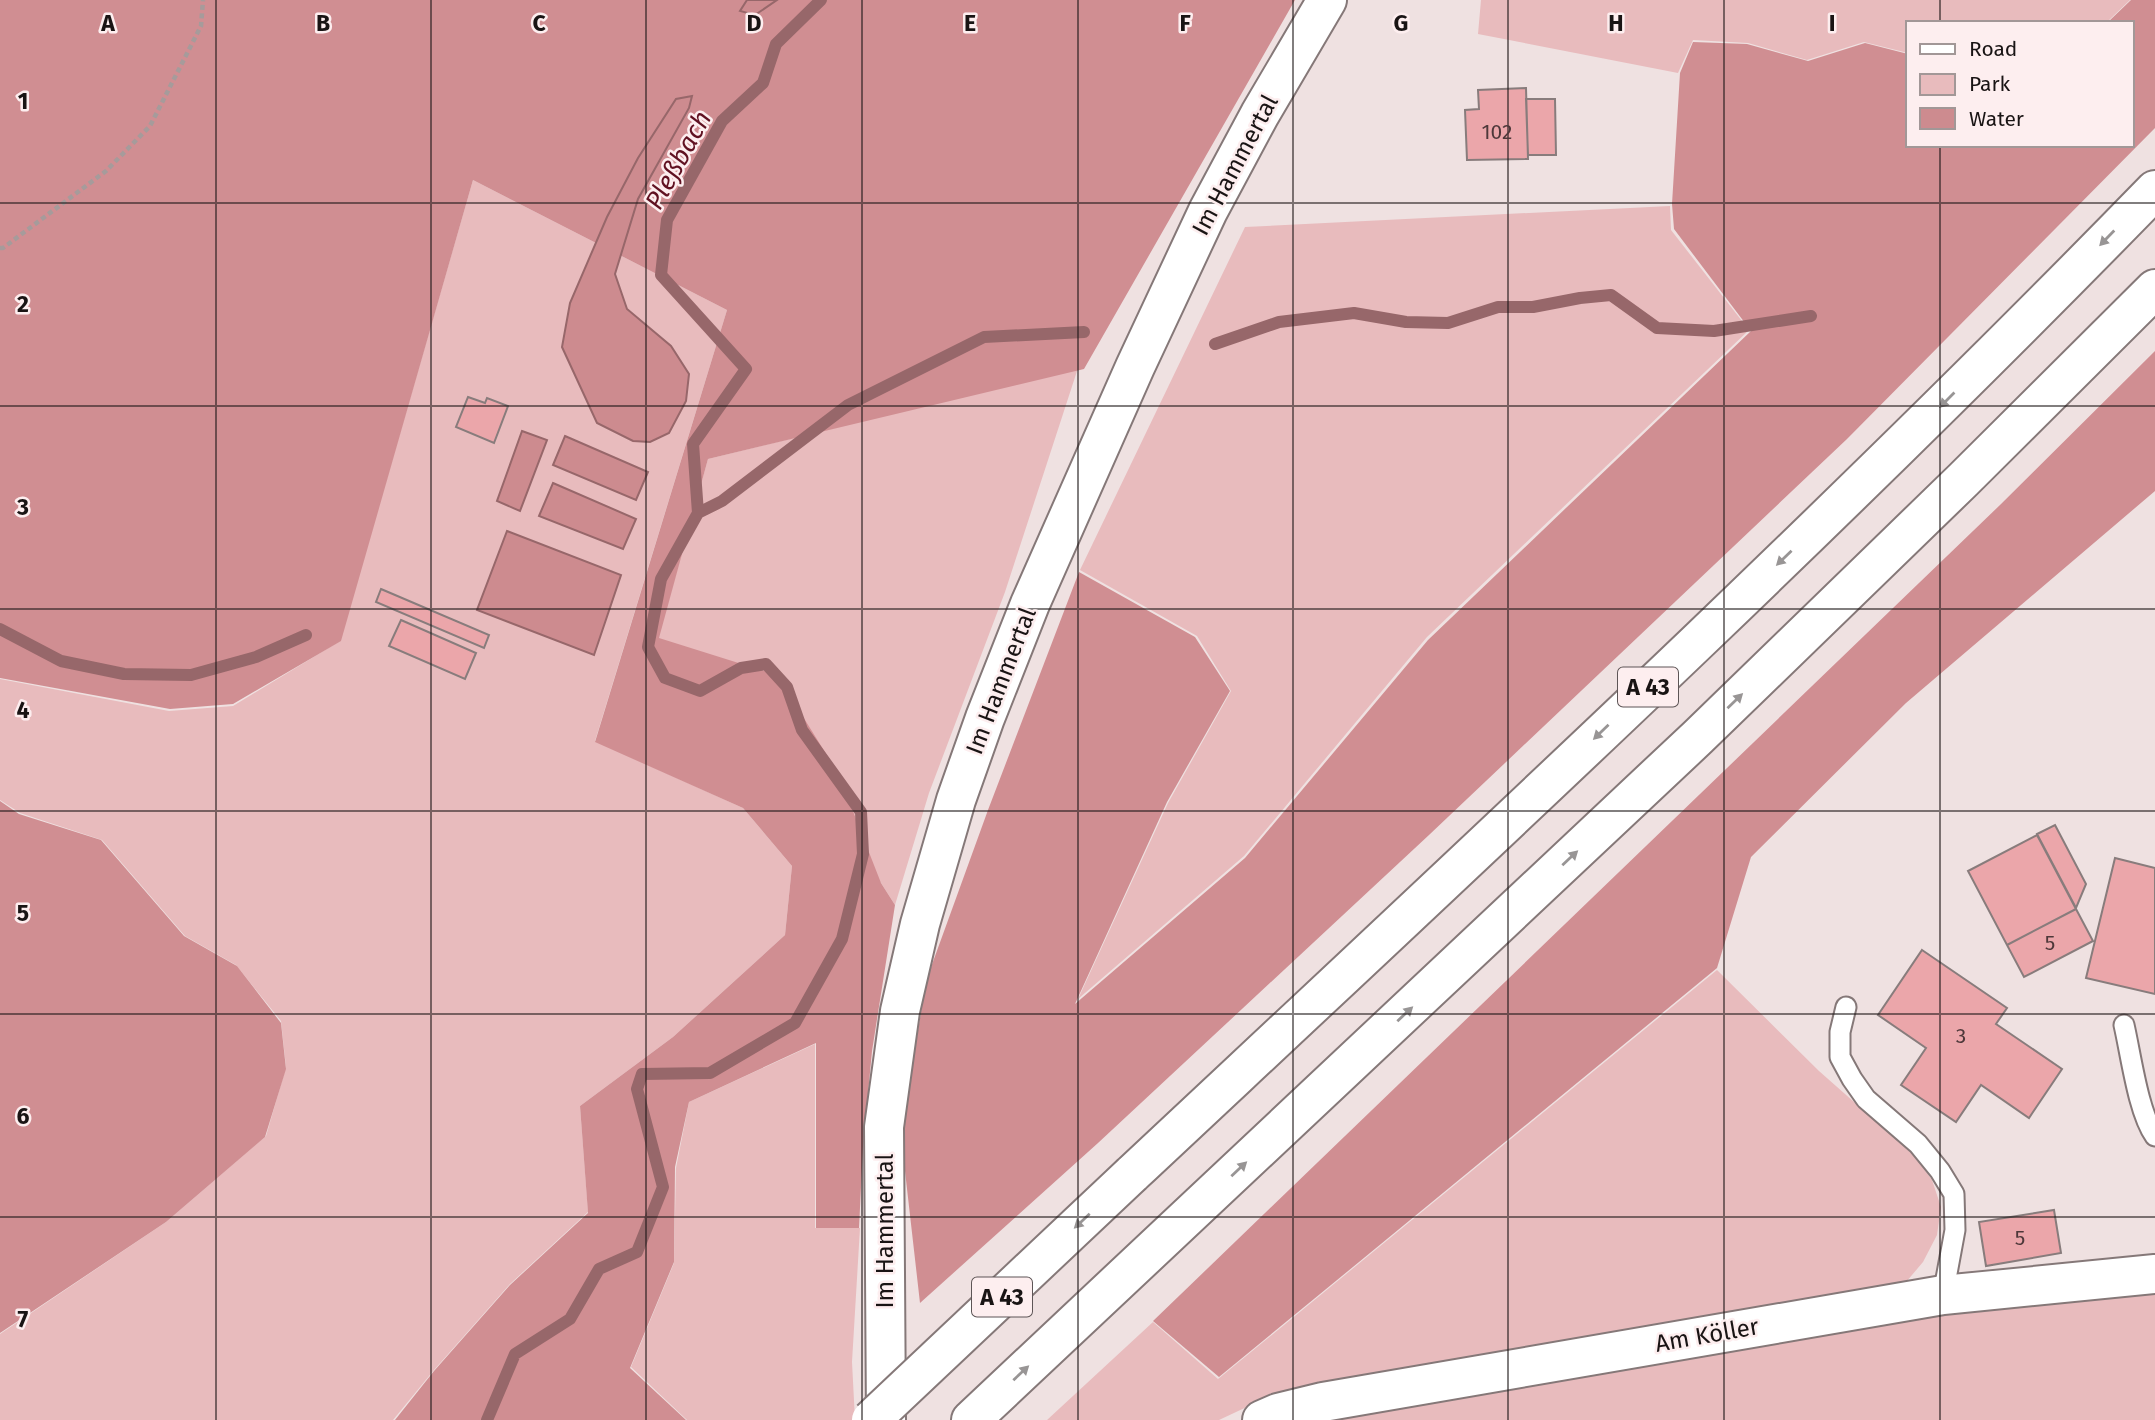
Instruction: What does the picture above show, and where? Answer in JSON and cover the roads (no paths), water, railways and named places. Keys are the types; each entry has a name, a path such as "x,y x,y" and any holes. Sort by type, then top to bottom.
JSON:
{"main road":[{"name":"Im Hammertal","path":"886,1420 884,1128 900,1011 920,924 956,800 1030,604 1135,367 1208,211 1260,114 1327,0"},
{"name":"A 43","path":"871,1420 1454,873 1872,473 2155,190"},
{"name":"A 43","path":"971,1420 1698,737 2155,289"},
{"name":"Am Köller","path":"1262,1420 1278,1413 1323,1402 1943,1295 2155,1274"}],"lane":[{"path":"1846,1007 1840,1032 1840,1057 1852,1079 1866,1099 1918,1144 1954,1194 1955,1230 1943,1295"},
{"path":"2124,1026 2141,1100 2155,1136"}],"water":[{"path":"747,0 777,0 755,15 740,11"},
{"path":"692,96 689,108 638,199 615,274 627,309 671,346 689,374 686,401 669,433 650,442 633,441 597,423 562,347 570,303 607,217 638,158 676,99"},
{"path":"522,431 547,440 520,511 497,501"},
{"path":"565,436 648,472 636,500 553,465"},
{"path":"553,483 636,519 623,549 539,516"},
{"path":"507,531 621,575 594,655 477,610"}],"waterway":[{"name":"Pleßbach","path":"487,1420 515,1354 570,1319 599,1269 637,1252 663,1187 637,1089 642,1074 710,1073 795,1023 842,939 863,854 861,812 802,730 787,687 766,664 741,668 700,691 665,678 648,647 661,579 698,513 693,444 746,369 661,275 667,220 722,121 763,83 776,44 821,0"},
{"path":"1215,344 1279,322 1354,313 1406,322 1448,323 1498,307 1533,307 1611,295 1657,328 1714,331 1811,316"},
{"path":"698,513 722,501 848,405 984,337 1084,332"},
{"path":"0,629 61,661 124,674 191,675 256,657 306,635"}]}
